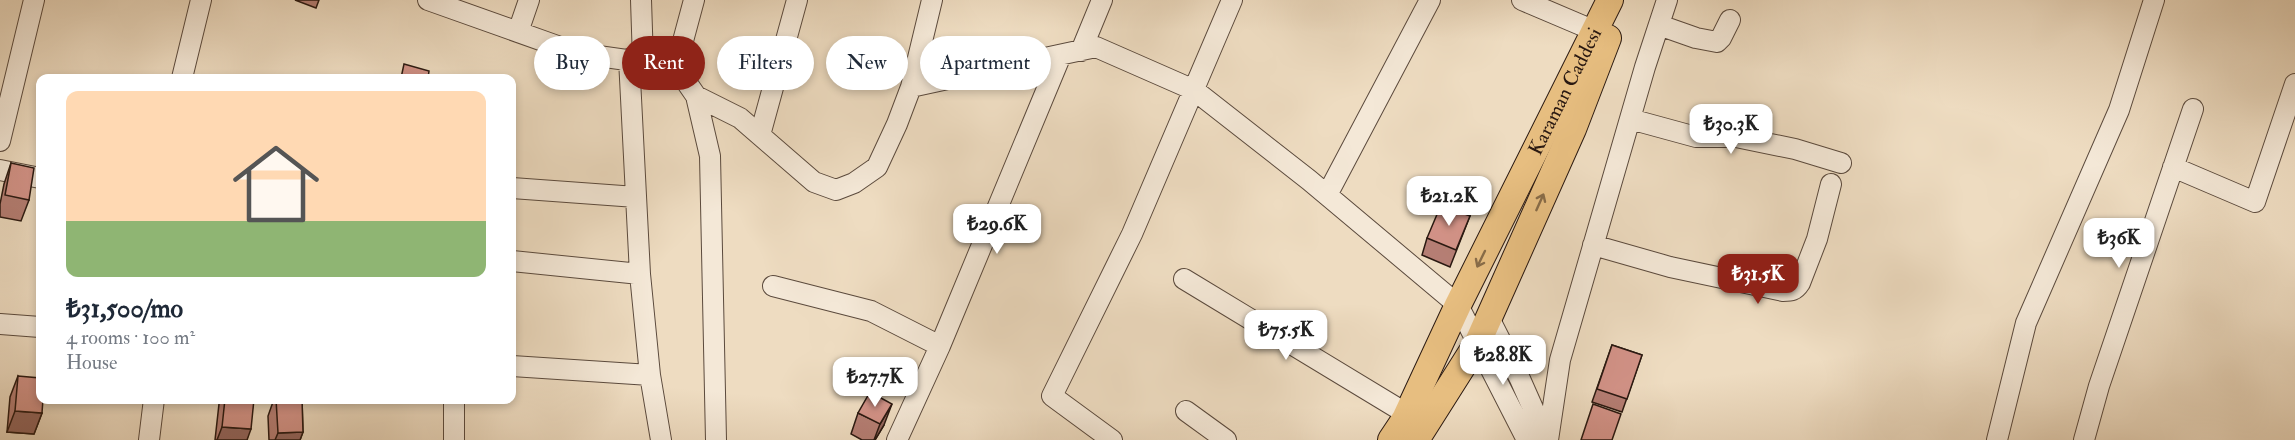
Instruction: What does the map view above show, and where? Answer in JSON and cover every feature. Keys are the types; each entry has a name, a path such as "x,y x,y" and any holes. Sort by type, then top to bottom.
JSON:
{"main road":[{"name":"Karaman Caddesi","path":"1392,440 1407,414 1458,305 1610,0"},
{"name":"Karaman Caddesi","path":"1416,440 1478,342 1573,129 1623,0"}],"street":[{"path":"0,141 34,0"},
{"path":"183,74 201,0"},
{"path":"428,0 577,53 622,58"},
{"path":"518,32 529,0"},
{"path":"638,36 641,0"},
{"path":"684,36 694,0"},
{"path":"760,135 797,0"},
{"path":"696,96 740,118 814,182 836,190 854,183 877,167 897,124 911,87 932,0"},
{"path":"1081,51 1102,0"},
{"path":"1112,440 1052,396 1132,234 1232,0"},
{"path":"1327,195 1430,0"},
{"path":"1522,0 1595,31"},
{"path":"1548,440 1560,360 1667,0"},
{"path":"1997,440 2026,323 2120,110 2154,0"},
{"path":"1659,25 1696,38 1717,42 1722,38 1730,20"},
{"path":"911,87 1096,47 1194,90 1327,195 1458,305 1526,439"},
{"path":"897,440 940,346 1061,55"},
{"path":"2173,167 2255,202 2295,84"},
{"path":"636,90 636,197 640,274 650,375 661,440"},
{"path":"692,90 696,96 710,156 716,440"},
{"path":"2084,440 2099,386 2193,109"},
{"path":"1630,119 1696,137 1736,137 1795,149 1841,163"},
{"path":"0,170 36,177"},
{"path":"1593,245 1670,267 1790,291 1797,288 1800,283 1817,239 1831,184"},
{"path":"516,188 636,197"},
{"path":"516,261 640,274"},
{"path":"1184,279 1407,414"},
{"path":"773,286 871,312 940,346"},
{"path":"1489,318 1548,440"},
{"path":"0,324 36,327"},
{"path":"516,366 650,375"},
{"path":"149,440 153,404"},
{"path":"454,404 454,440"},
{"path":"1186,411 1226,440"}],"building":[{"path":"404,64 429,71 429,74 402,74"},
{"path":"11,163 34,168 29,200 5,195"},
{"path":"1441,205 1470,216 1456,250 1427,238"},
{"path":"1612,345 1642,355 1627,399 1597,389"},
{"path":"18,376 36,378 36,404 43,404 42,413 15,411"},
{"path":"870,392 892,404 880,424 858,413"},
{"path":"224,404 254,404 251,429 222,427"},
{"path":"276,404 302,404 303,432 278,433"},
{"path":"1593,404 1621,414 1612,440 1581,440"}]}
